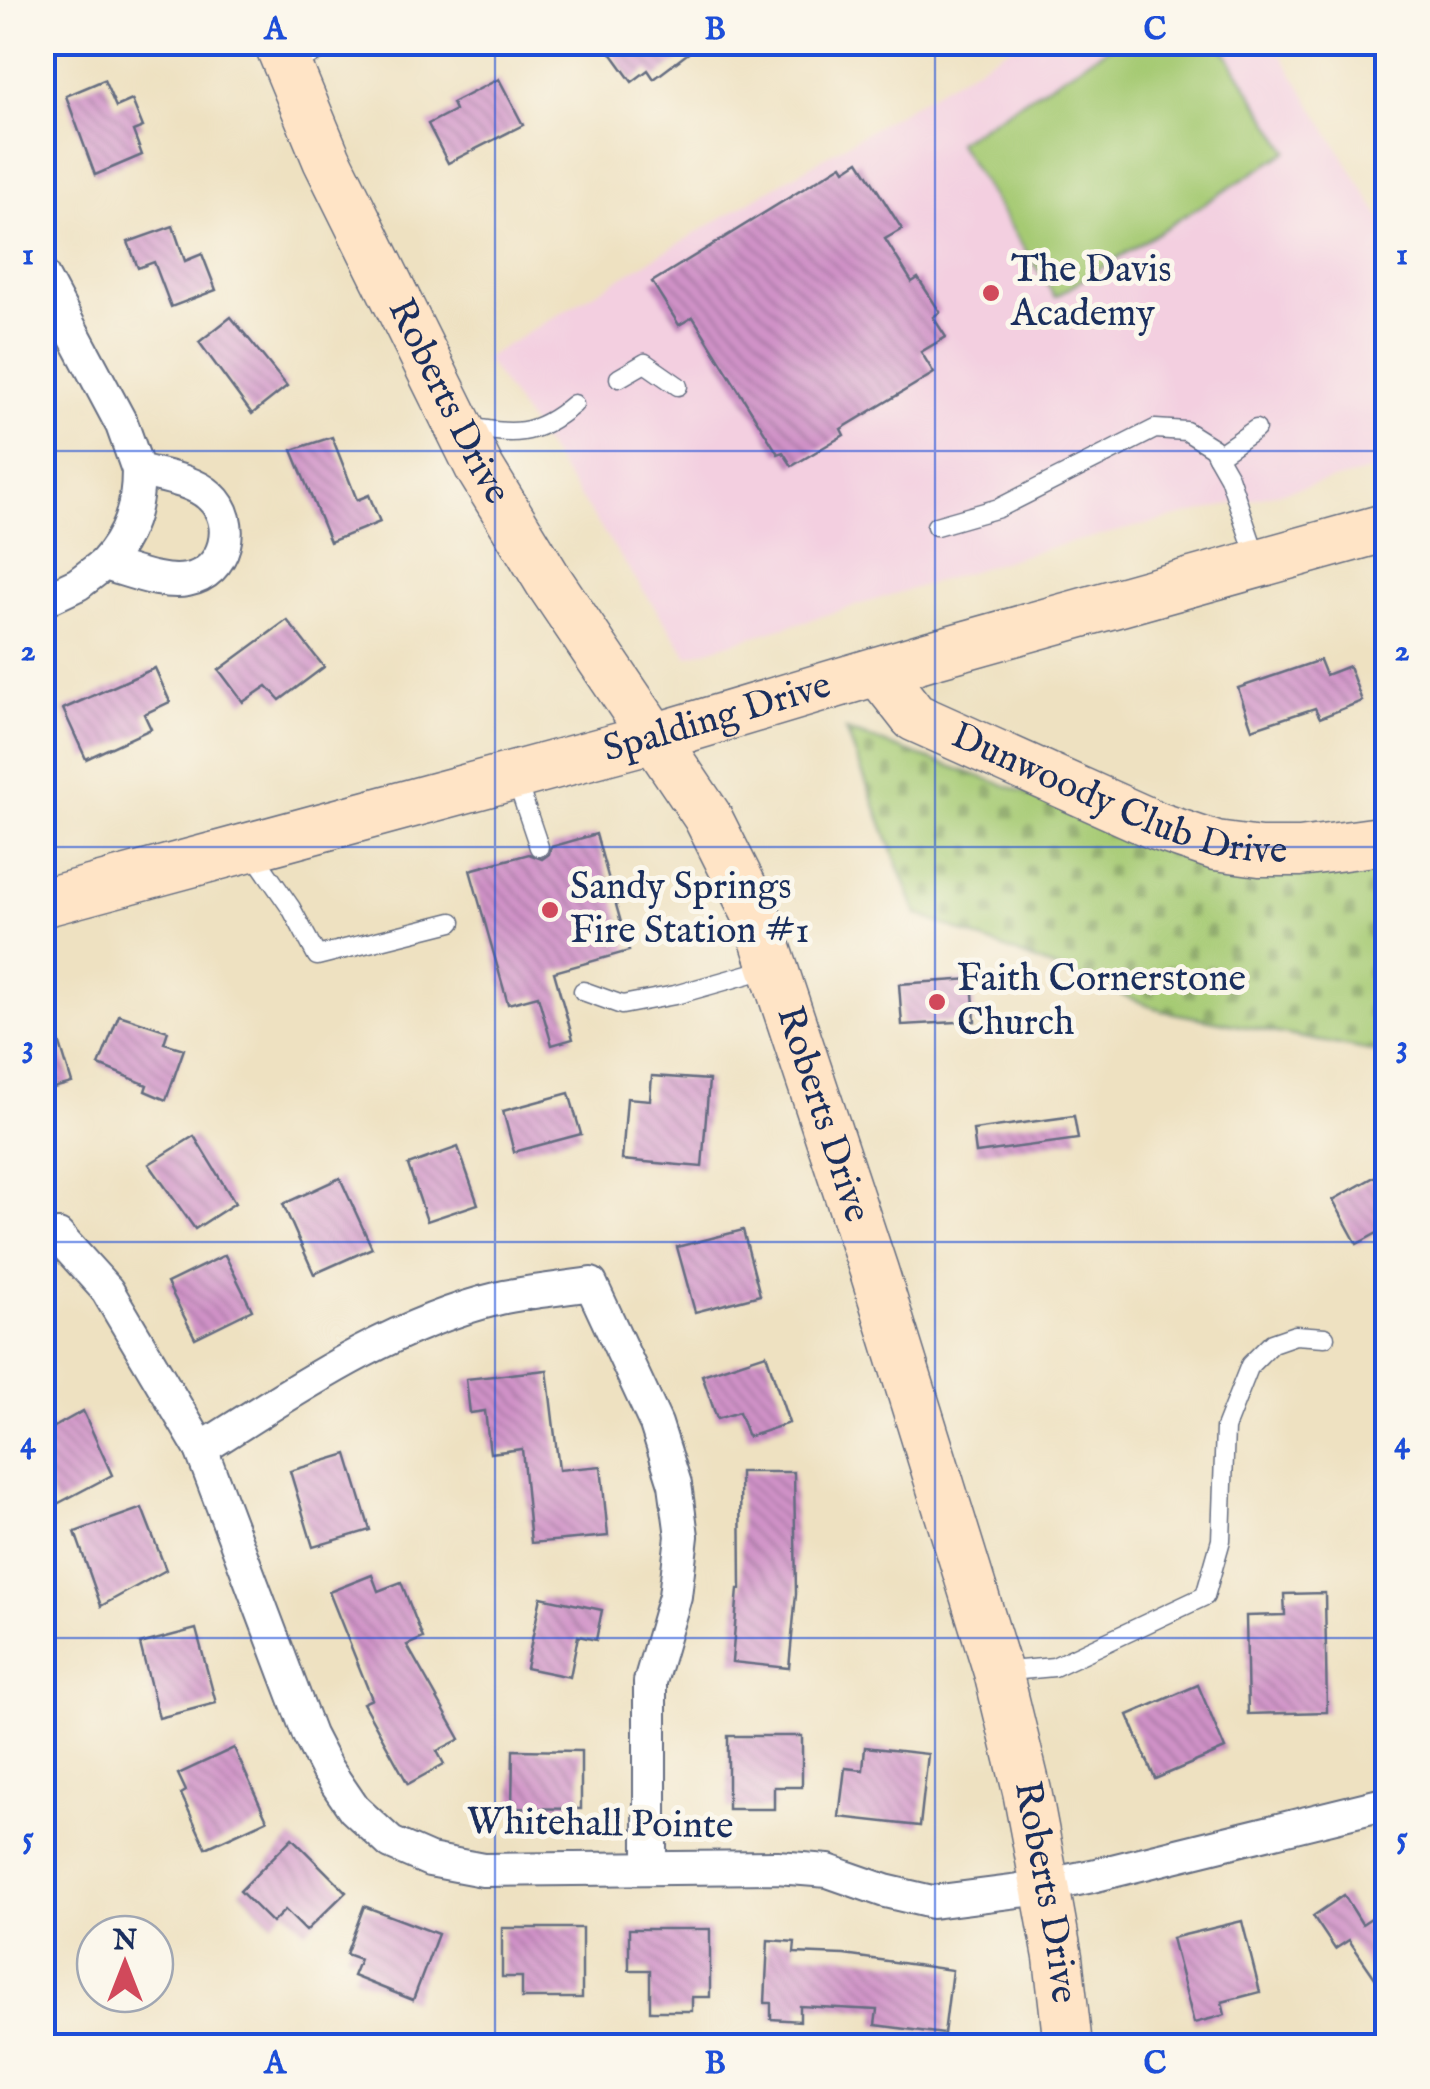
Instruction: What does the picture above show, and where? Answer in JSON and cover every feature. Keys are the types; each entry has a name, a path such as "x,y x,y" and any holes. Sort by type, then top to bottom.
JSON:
{"street":[{"name":"Roberts Drive","path":"294,48 327,160 479,467 548,580 707,816 754,912 874,1271 998,1672 1026,1791 1056,1883 1058,1957 1068,2046"},
{"path":"42,274 122,425 138,470 138,497 132,522 118,548 78,584 42,601"},
{"path":"104,564 170,580 188,580 212,568 226,546 226,518 212,497 198,488 138,470"},
{"name":"Spalding Drive","path":"42,903 656,737 1388,527"},
{"name":"Dunwoody Club Drive","path":"878,671 914,717 1157,826 1216,846 1300,852 1388,840"},
{"name":"Whitehall Pointe","path":"58,1236 107,1290 201,1449 309,1735 354,1809 391,1844 430,1860 483,1870 777,1866 828,1871 886,1892 932,1902 1056,1883 1388,1803"},
{"path":"201,1449 403,1331 500,1298 591,1284 656,1424 675,1484 682,1536 676,1596 650,1682 650,1867"}],"lane":[{"path":"619,378 645,363 678,386"},
{"path":"458,424 506,434 529,433 557,419 574,404"},
{"path":"936,526 1000,508 1156,428 1186,431 1213,448 1218,456 1258,562"},
{"path":"1218,456 1256,429"},
{"path":"515,775 538,847"},
{"path":"248,847 317,956 452,922"},
{"path":"583,991 622,1005 773,967"},
{"path":"998,1672 1054,1666 1205,1596 1221,1540 1225,1428 1250,1365 1272,1344 1295,1335 1325,1337"}],"shaded area":[{"name":"The Davis Academy","path":"1017,43 1274,43 1387,228 1387,467 1048,548 688,656 485,358"}],"green space":[{"path":"1219,42 1288,151 1055,297 957,142 1116,43"},
{"path":"846,730 1070,808 1224,873 1268,875 1387,860 1387,1054 1163,1011 917,914"}],"building":[{"path":"603,42 703,42 654,79 648,70 632,82"},
{"path":"499,79 523,125 448,163 428,124 455,110 452,103"},
{"path":"104,80 116,107 132,100 143,127 133,131 142,155 95,175 66,96"},
{"path":"859,161 902,229 885,239 912,282 918,278 940,312 933,317 946,337 921,352 934,373 841,429 844,435 792,466 783,452 778,454 693,317 679,325 652,282 842,165 845,170"},
{"path":"173,226 185,261 202,254 216,290 171,307 154,262 138,268 128,242"},
{"path":"231,317 287,386 252,414 199,342"},
{"path":"332,437 357,500 369,495 380,522 330,542 292,450"},
{"path":"287,620 324,667 280,700 267,686 243,702 219,670"},
{"path":"1320,660 1326,675 1349,666 1362,701 1320,718 1315,708 1252,729 1238,688"},
{"path":"155,668 170,702 144,714 151,729 86,759 63,709"},
{"name":"Sandy Springs Fire Station #1","path":"596,834 629,951 554,972 573,1039 552,1045 538,996 508,1004 470,870 529,854 542,859 551,847"},
{"name":"Faith Cornerstone Church","path":"972,979 975,1021 902,1025 899,984"},
{"path":"48,1005 72,1083 42,1091 42,1006"},
{"path":"119,1015 168,1031 164,1043 184,1049 166,1100 145,1091 147,1085 99,1065"},
{"path":"652,1076 709,1080 702,1167 622,1160 627,1098 650,1100"},
{"path":"569,1093 581,1134 514,1152 503,1111"},
{"path":"1074,1116 1078,1139 976,1153 973,1130"},
{"path":"194,1136 235,1203 195,1229 149,1164"},
{"path":"458,1147 478,1204 427,1221 408,1165"},
{"path":"1376,1176 1388,1195 1388,1227 1357,1244 1333,1200"},
{"path":"340,1178 372,1248 314,1274 283,1204"},
{"path":"743,1230 760,1295 695,1312 677,1247"},
{"path":"225,1255 252,1310 195,1338 167,1283"},
{"path":"766,1354 789,1423 748,1437 739,1412 717,1419 702,1375"},
{"path":"547,1370 559,1470 601,1466 608,1536 531,1543 522,1449 490,1453 485,1411 470,1413 466,1379"},
{"path":"83,1411 112,1475 55,1505 42,1466 42,1434"},
{"path":"347,1454 370,1530 313,1547 290,1471"},
{"path":"740,1472 794,1472 796,1594 789,1668 732,1662 741,1589"},
{"path":"142,1508 166,1570 101,1606 75,1532"},
{"path":"372,1575 378,1591 401,1582 423,1638 407,1645 460,1739 437,1751 444,1764 408,1784 363,1703 372,1699 329,1592"},
{"path":"1325,1593 1327,1712 1248,1714 1246,1616 1285,1615 1284,1594"},
{"path":"541,1597 602,1610 596,1640 578,1636 570,1677 526,1668"},
{"path":"196,1629 216,1703 159,1718 140,1644"},
{"path":"1198,1685 1225,1749 1155,1779 1128,1715"},
{"path":"728,1736 802,1736 802,1787 774,1787 774,1809 728,1809"},
{"path":"865,1747 928,1754 920,1826 839,1817 845,1768 863,1770"},
{"path":"234,1748 267,1820 206,1848 181,1794 186,1791 178,1774"},
{"path":"513,1750 581,1751 581,1809 512,1808"},
{"path":"292,1838 346,1892 306,1931 285,1910 272,1923 240,1891"},
{"path":"1344,1895 1362,1924 1388,1907 1388,1997 1349,1940 1335,1949 1313,1916"},
{"path":"364,1906 438,1934 413,2000 353,1976 360,1959 346,1954"},
{"path":"1242,1921 1260,1992 1222,2002 1225,2015 1194,2023 1172,1938"},
{"path":"502,1928 582,1928 582,1998 522,1998 522,1977 502,1977"},
{"path":"629,1929 710,1929 710,1997 692,1997 692,2011 650,2011 650,1970 629,1970"},
{"path":"768,1940 795,1942 794,1953 844,1955 952,1970 944,2034 875,2025 877,2010 800,2006 800,2021 771,2019 771,2003 765,2003"}],"place":[{"name":"The Davis Academy","path":"991,293"},
{"name":"Sandy Springs Fire Station #1","path":"550,910"},
{"name":"Faith Cornerstone Church","path":"937,1002"}]}
